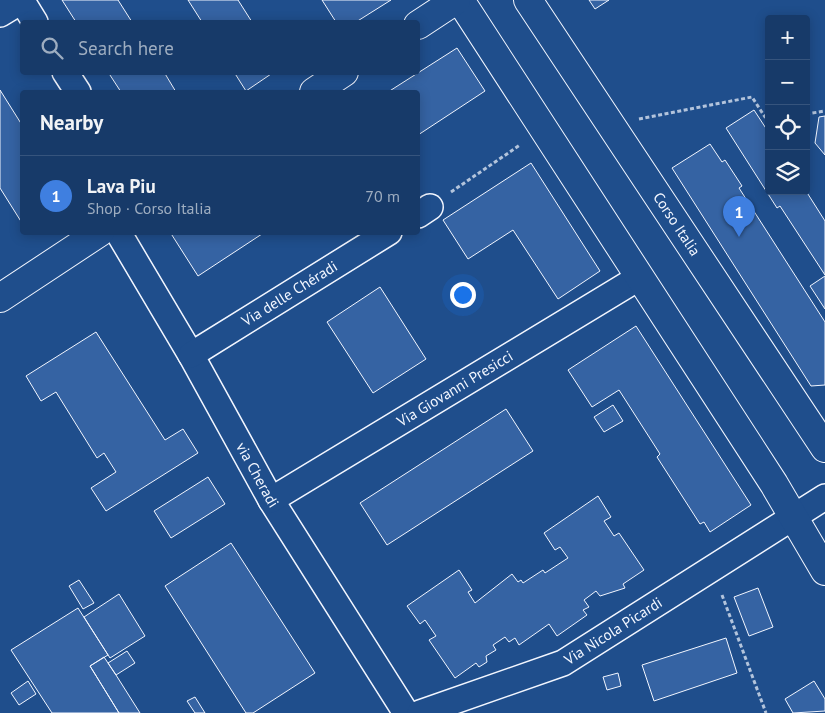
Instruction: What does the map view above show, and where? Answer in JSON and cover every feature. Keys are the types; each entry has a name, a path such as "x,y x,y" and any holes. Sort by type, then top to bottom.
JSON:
{"street":[{"path":"0,14 22,0 34,20"},
{"path":"420,24 458,0 640,277 793,517 825,571"},
{"name":"Corso Italia","path":"528,0 609,125 825,448"},
{"path":"67,75 77,90"},
{"path":"317,90 340,75"},
{"path":"0,298 95,235"},
{"name":"via Cheradi","path":"120,235 191,355 271,500 406,713"},
{"name":"Via delle Chéradi","path":"191,355 384,235"},
{"name":"Via Giovanni Presicci","path":"271,500 640,277"},
{"name":"Via Nicola Picardi","path":"420,713 563,663 825,498"}],"path":[{"path":"609,125 752,97 765,117"},
{"path":"810,113 825,110"},
{"path":"424,211 544,131"},
{"path":"713,568 766,713"}],"building":[{"path":"62,0 118,0 131,20 75,20"},
{"path":"188,0 238,0 251,20 201,20"},
{"path":"322,0 391,0 359,20 335,20"},
{"path":"589,0 609,0 595,9"},
{"path":"457,48 485,91 420,134 420,90 391,90 415,75 420,75 420,72"},
{"path":"110,75 166,75 175,90 120,90"},
{"path":"236,75 270,75 247,90 245,90"},
{"path":"0,90 20,122 20,220 0,188"},
{"path":"754,110 765,127 765,189 726,128"},
{"path":"825,116 825,155 815,143 819,117"},
{"path":"710,144 722,162 725,160 742,186 739,188 825,322 825,385 811,386 672,168"},
{"path":"531,163 600,271 558,299 513,230 468,259 443,220"},
{"path":"769,195 809,195 825,221 825,275 780,206 777,208"},
{"path":"172,235 260,235 198,276"},
{"path":"825,276 825,309 810,286"},
{"path":"380,287 426,359 373,393 327,322"},
{"path":"636,326 751,505 710,532 704,522 700,524 657,457 660,454 619,390 592,407 568,370"},
{"path":"96,332 165,440 183,429 198,453 106,511 91,488 116,472 104,453 97,458 56,392 41,401 26,376"},
{"path":"613,405 623,421 604,432 594,417"},
{"path":"506,409 533,451 387,545 360,503"},
{"path":"208,477 225,504 171,538 154,511"},
{"path":"598,496 611,517 604,521 614,536 619,533 644,570 623,584 625,588 600,596 596,591 584,600 589,607 583,610 587,615 557,636 549,624 519,645 515,638 509,642 505,637 493,645 496,650 486,656 487,662 479,667 476,663 455,678 429,640 436,636 425,620 420,624 407,606 459,570 472,590 468,592 475,603 512,574 518,582 521,580 523,583 543,570 545,573 568,558 560,547 555,550 544,533"},
{"path":"231,543 315,673 253,713 246,713 165,586"},
{"path":"79,580 94,603 83,609 69,586"},
{"path":"758,588 773,627 749,636 734,597"},
{"path":"119,594 145,636 110,658 84,617"},
{"path":"78,608 108,655 90,666 119,713 52,713 11,650"},
{"path":"726,638 737,673 654,701 642,665"},
{"path":"127,651 135,663 116,675 108,663"},
{"path":"104,657 140,713 119,713 90,666"},
{"path":"618,673 621,686 607,690 603,677"},
{"path":"28,681 36,694 19,705 11,693"},
{"path":"814,681 825,699 825,711 793,713 785,699"},
{"path":"195,697 205,713 195,713 187,701"}],"place":[{"name":"Lava Piu","path":"739,237"}]}
